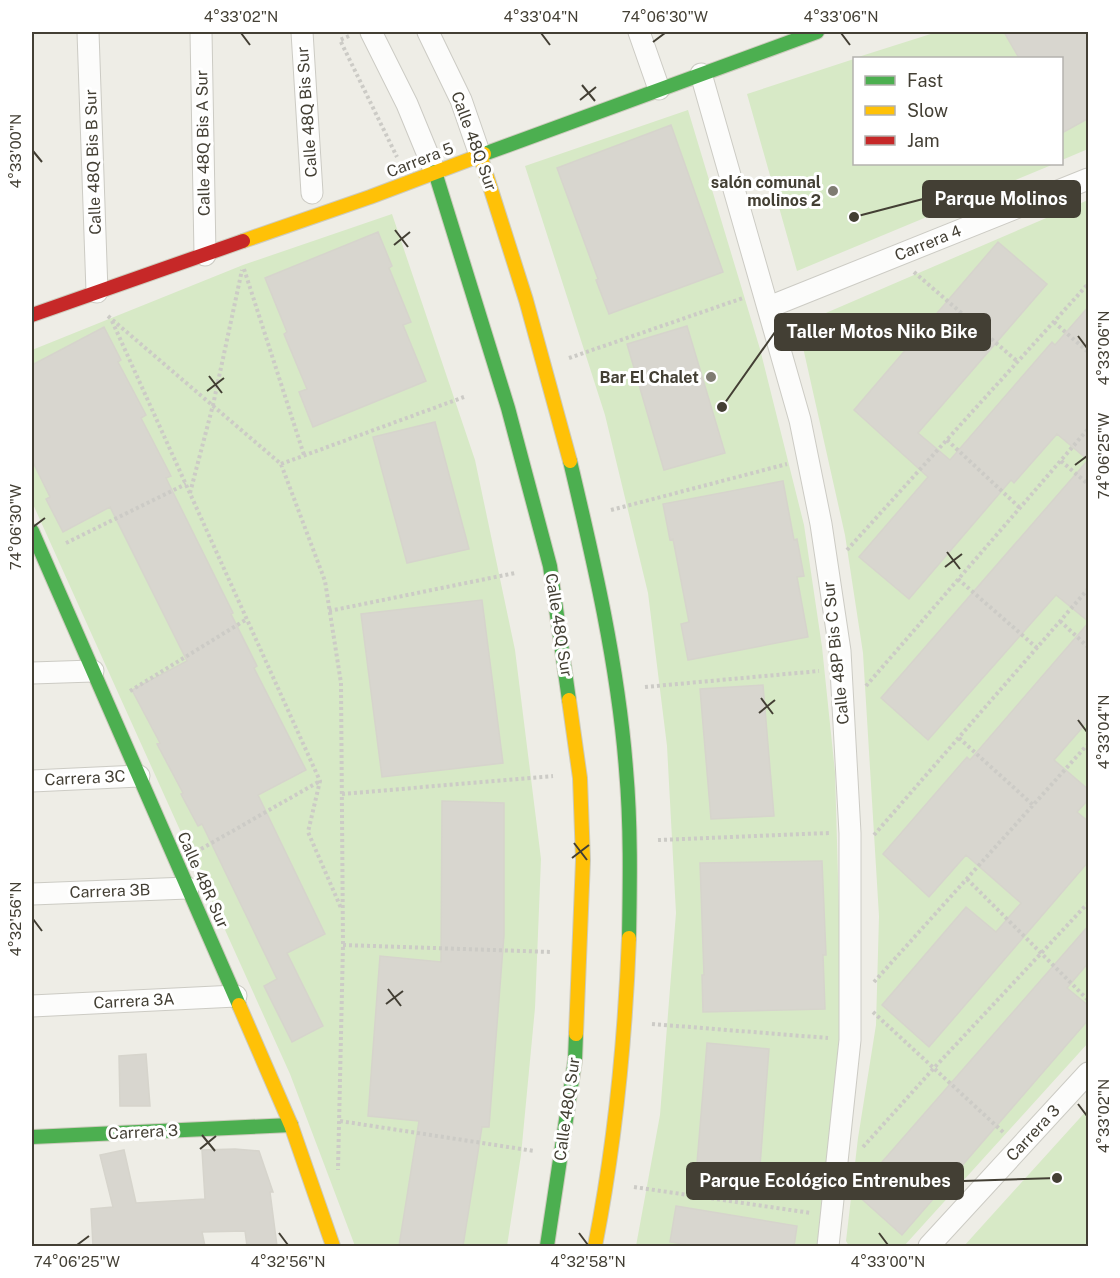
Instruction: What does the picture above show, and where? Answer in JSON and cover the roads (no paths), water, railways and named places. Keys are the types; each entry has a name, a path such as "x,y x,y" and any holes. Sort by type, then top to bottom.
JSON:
{"main road":[{"name":"Carrera 5","path":"32,315 370,197 701,74 779,38 818,32"},
{"name":"Calle 48Q Sur","path":"480,155 509,242 555,398 604,615 624,749 631,853 623,1062 614,1143 596,1246"},
{"name":"Calle 48Q Sur","path":"435,172 508,408 550,566 580,778 582,860 575,1060 547,1246"},
{"name":"Calle 48R Sur","path":"32,531 37,555 108,704 291,1125 333,1246"},
{"name":"Carrera 3","path":"32,1137 291,1125"}],"street":[{"name":"Calle 48Q Bis B Sur","path":"88,32 97,292"},
{"name":"Calle 48Q Bis A Sur","path":"201,32 205,255"},
{"name":"Calle 48Q Bis Sur","path":"302,32 312,193"},
{"name":"Calle 48Q Sur","path":"371,32 407,104 435,172"},
{"name":"Calle 48Q Sur","path":"428,32 461,100 480,155"},
{"path":"639,32 659,89"},
{"name":"Calle 48P Bis C Sur","path":"701,74 800,420 821,524 841,669 850,832 855,1003 828,1246"},
{"name":"Carrera 4","path":"766,299 895,256 1089,179"},
{"path":"32,673 93,671"},
{"name":"Carrera 3C","path":"32,781 139,776"},
{"name":"Carrera 3B","path":"32,894 188,888"},
{"name":"Carrera 3A","path":"32,1006 236,996"},
{"name":"Carrera 3","path":"929,1246 1089,1073"}],"place":[{"name":"salón comunal molinos 2","path":"833,191"},
{"name":"Parque Molinos","path":"854,217"},
{"name":"Bar El Chalet","path":"711,377"},
{"name":"Taller Motos Niko Bike","path":"722,407"},
{"name":"Parque Ecológico Entrenubes","path":"1057,1178"}]}
